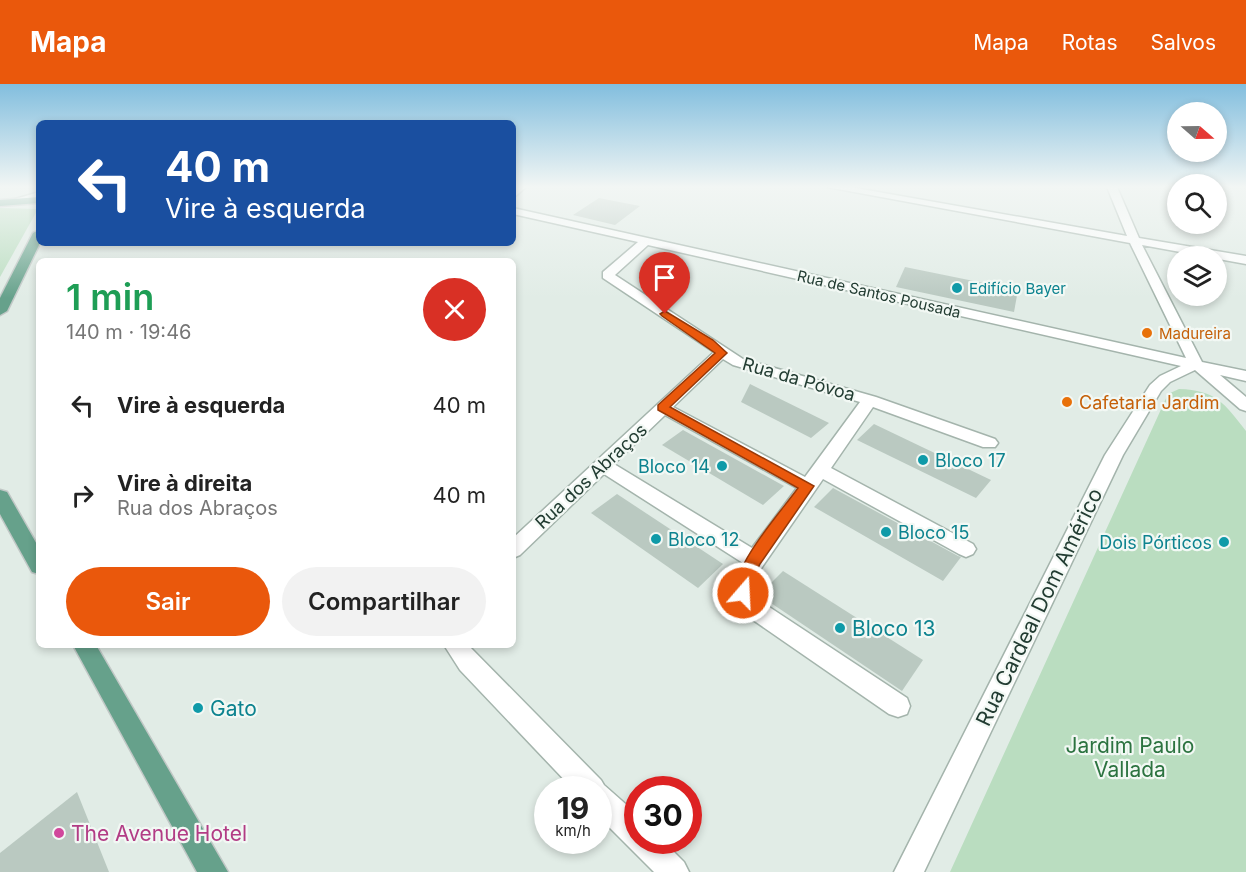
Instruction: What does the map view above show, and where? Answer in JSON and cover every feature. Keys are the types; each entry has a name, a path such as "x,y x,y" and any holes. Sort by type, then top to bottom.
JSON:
{"main road":[{"path":"0,311 36,239"},
{"path":"0,497 36,561"},
{"path":"86,648 213,872"}],"street":[{"name":"Rua de Santos Pousada","path":"567,224 1246,376"},
{"path":"1042,224 1246,260"},
{"path":"1127,224 1196,364 1222,383 1246,406"},
{"name":"Rua da Póvoa","path":"645,242 607,275 710,342 721,353 738,362 870,400 989,442"},
{"name":"Rua dos Abraços","path":"516,547 721,353"},
{"name":"Rua Cardeal Dom Américo","path":"909,872 1114,455 1155,388 1165,379 1196,364"},
{"path":"870,400 755,560 743,582 743,593 748,605 898,706"},
{"path":"663,408 966,549"},
{"path":"602,465 755,560"},
{"path":"457,648 468,663 579,776"},
{"path":"612,810 624,822"},
{"path":"656,854 674,872"}],"green space":[{"path":"0,224 30,224 0,277"},
{"name":"Jardim Paulo Vallada","path":"1179,389 1202,392 1218,400 1246,431 1246,872 950,872 1168,394"}],"building":[{"name":"Edifício Bayer","path":"905,267 1018,290 1014,312 896,287"},
{"path":"750,384 829,423 811,438 741,402"},
{"name":"Bloco 17","path":"874,424 991,480 976,498 857,440"},
{"name":"Bloco 14","path":"683,430 784,486 763,505 662,445"},
{"name":"Bloco 15","path":"833,488 961,557 943,581 814,507"},
{"name":"Bloco 12","path":"617,494 723,564 698,588 591,513"},
{"name":"Bloco 13","path":"783,571 923,660 902,691 759,595"},
{"name":"The Avenue Hotel","path":"77,792 109,872 0,872 0,853"}],"place":[{"name":"Edifício Bayer","path":"957,288"},
{"name":"Madureira","path":"1147,333"},
{"name":"Cafetaria Jardim","path":"1067,402"},
{"name":"Bloco 17","path":"923,460"},
{"name":"Bloco 14","path":"722,466"},
{"name":"Bloco 15","path":"886,532"},
{"name":"Bloco 12","path":"656,539"},
{"name":"Dois Pórticos","path":"1224,542"},
{"name":"Bloco 13","path":"840,628"},
{"name":"Gato","path":"198,708"},
{"name":"The Avenue Hotel","path":"59,833"}],"route":[{"path":"665,314 710,342 721,353 663,408 807,486 755,560 743,582 743,593"}]}
